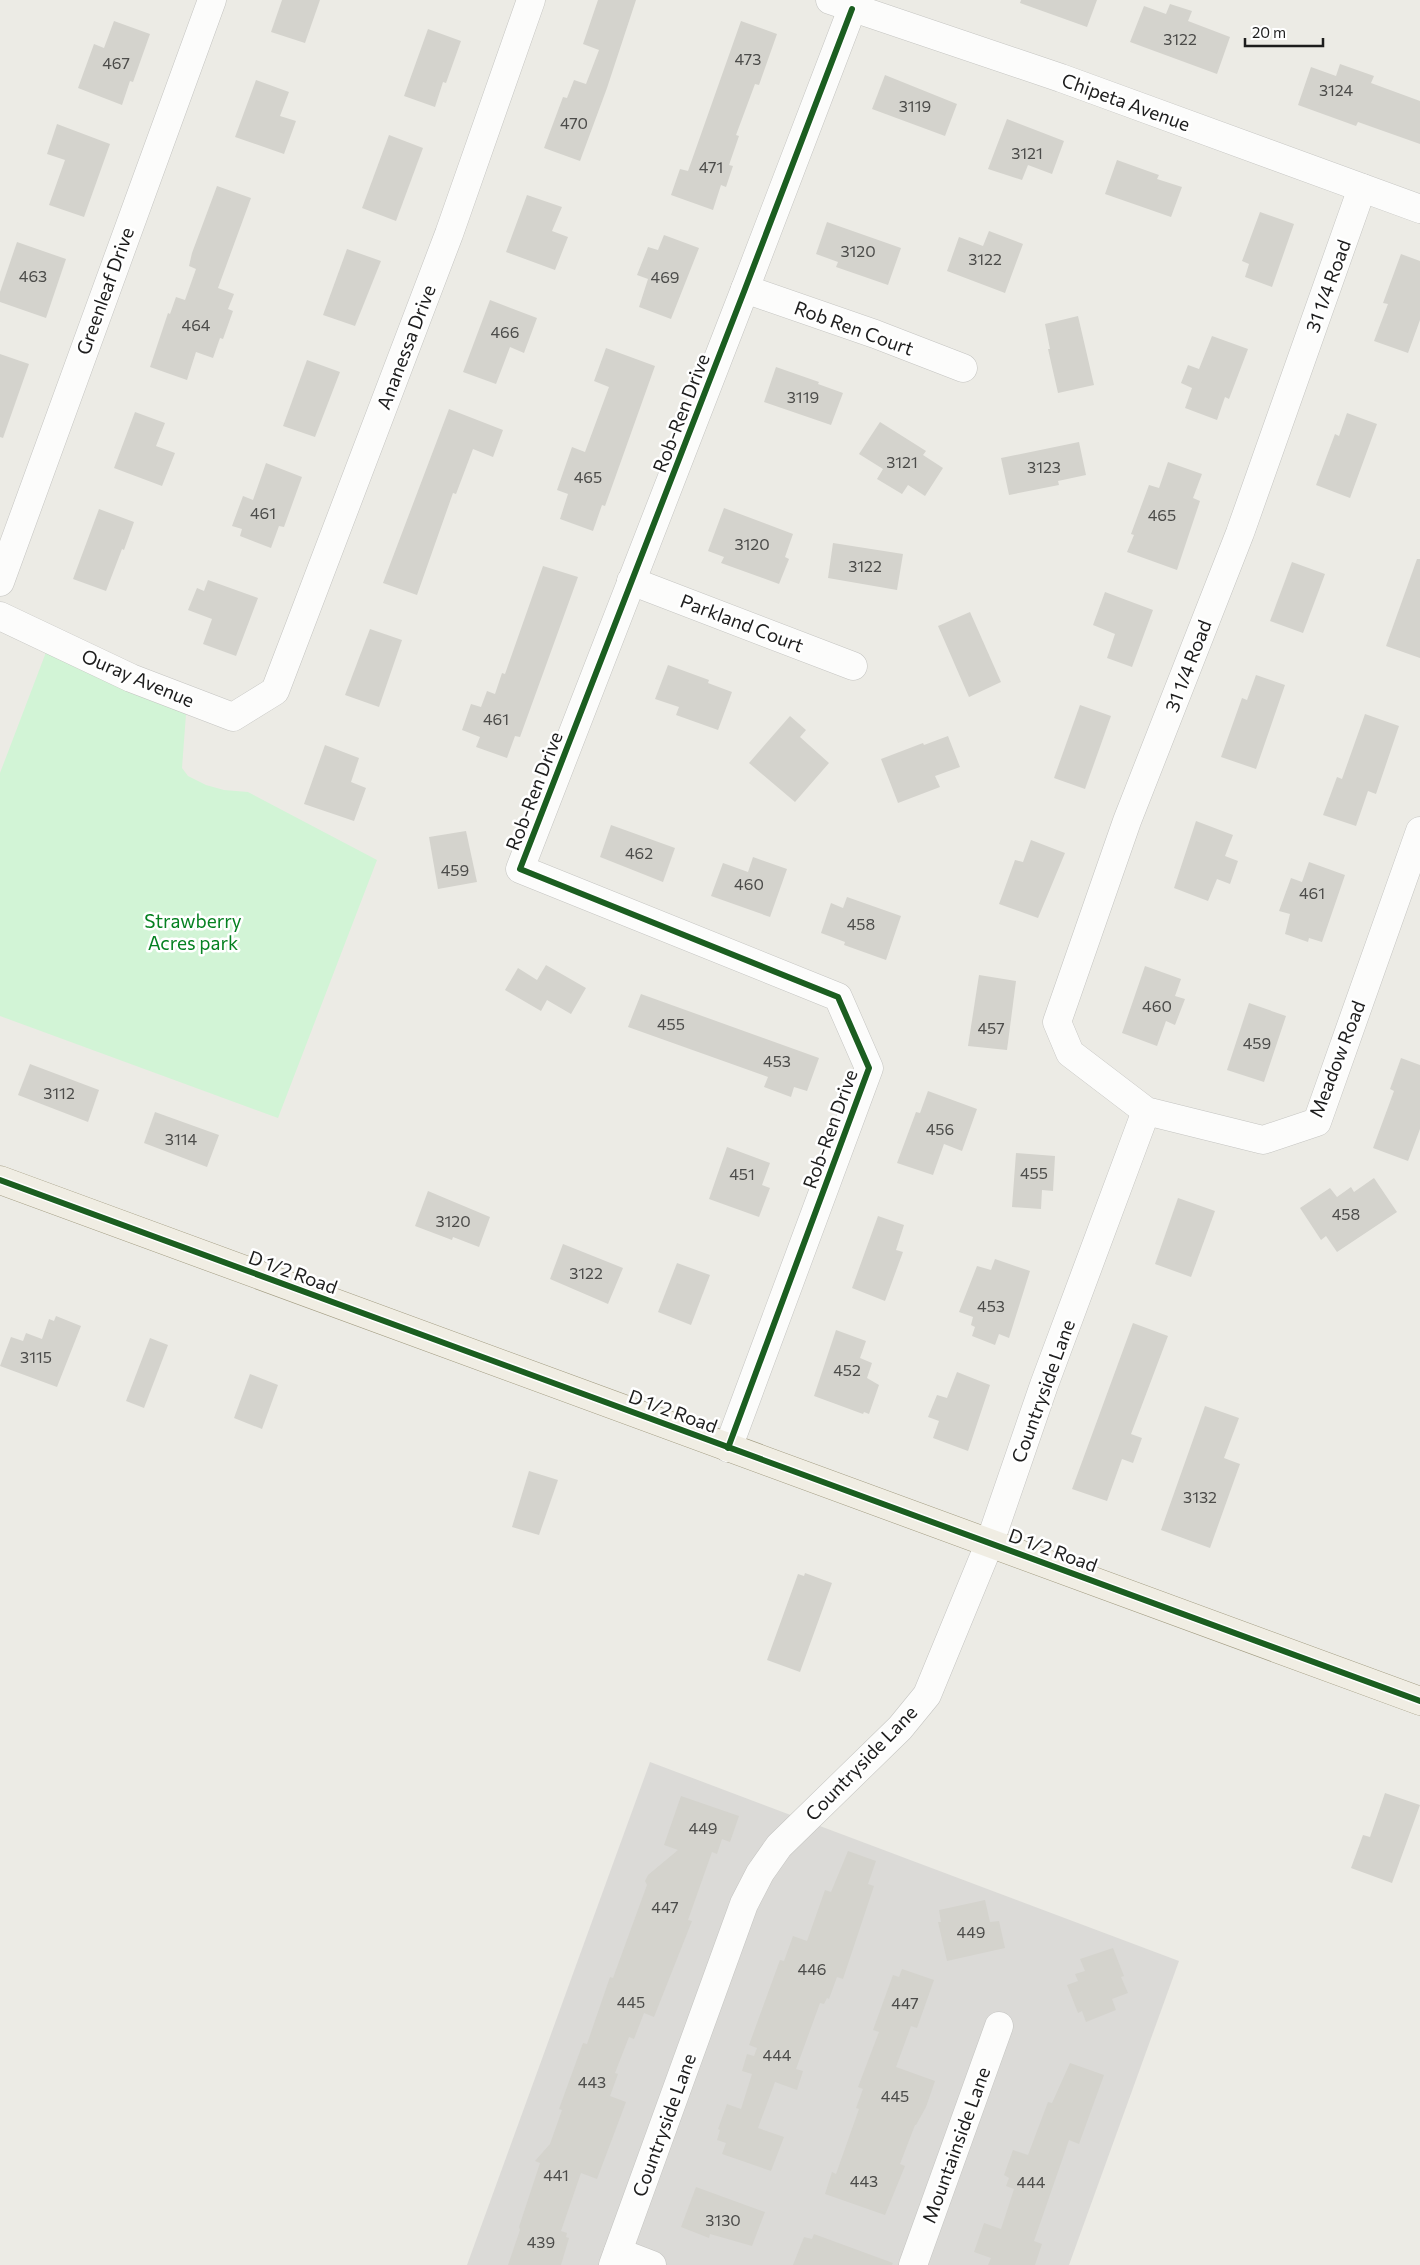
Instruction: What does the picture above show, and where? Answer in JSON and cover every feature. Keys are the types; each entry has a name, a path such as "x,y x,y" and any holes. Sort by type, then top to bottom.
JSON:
{"main road":[{"name":"D 1/2 Road","path":"0,1180 1420,1701"}],"street":[{"name":"Greenleaf Drive","path":"0,582 212,0"},
{"name":"Ananessa Drive","path":"275,691 449,234 531,0"},
{"name":"Chipeta Avenue","path":"841,4 1061,78 1420,208"},
{"name":"Rob-Ren Drive","path":"728,1448 869,1068 838,997 520,869 746,289 841,4"},
{"name":"31 1/4 Road","path":"1146,1111 1070,1053 1057,1022 1127,821 1240,533 1362,188"},
{"name":"Rob Ren Court","path":"746,289 875,334 963,368"},
{"name":"Parkland Court","path":"631,581 853,666"},
{"name":"Ouray Avenue","path":"0,616 131,678 233,717 275,691"},
{"name":"Meadow Road","path":"1146,1111 1263,1140 1316,1122 1420,832"},
{"name":"Countryside Lane","path":"616,2258 744,1904 760,1873 779,1846 900,1728 927,1694 990,1542 1044,1385 1146,1111"},
{"name":"Mountainside Lane","path":"913,2265 999,2026"},
{"path":"616,2258 652,2265"}],"shaded area":[{"path":"650,1762 1179,1961 1069,2265 467,2265"}],"green space":[{"name":"Strawberry Acres park","path":"48,647 186,714 182,768 188,776 206,785 224,790 248,792 377,860 278,1118 0,1016 0,773"}],"building":[{"path":"282,0 320,0 305,43 271,32"},
{"path":"598,0 636,0 607,88 580,161 544,148 563,97 567,98 574,80 586,84 599,50 583,44"},
{"path":"1021,0 1097,0 1087,27 1020,3"},
{"path":"1170,4 1192,11 1188,21 1230,37 1217,74 1130,42 1144,6 1166,14"},
{"path":"114,21 150,34 133,82 130,81 122,105 78,88 94,44 104,48"},
{"path":"741,21 777,34 759,85 755,84 736,135 739,136 729,165 733,166 726,187 721,185 713,210 671,195 680,169 688,171"},
{"path":"428,29 461,41 446,83 443,82 435,107 404,96"},
{"path":"1340,64 1374,76 1371,83 1420,101 1420,144 1358,122 1356,126 1298,105 1311,67 1336,76"},
{"path":"885,75 957,104 945,136 872,109"},
{"path":"256,80 289,92 280,116 296,121 284,154 235,137"},
{"path":"1007,119 1064,141 1052,174 1028,165 1022,180 988,169"},
{"path":"57,124 110,144 84,217 49,205 65,160 47,154"},
{"path":"389,135 423,148 396,221 362,208"},
{"path":"1117,160 1159,175 1157,179 1182,187 1171,217 1105,194"},
{"path":"217,186 251,198 218,288 234,294 228,309 233,311 223,339 220,338 213,358 196,352 187,380 150,367 168,313 170,314 176,297 185,300 196,269 189,266 192,253"},
{"path":"527,195 562,207 552,231 568,237 555,270 506,252"},
{"path":"1260,212 1294,224 1272,287 1245,277 1249,264 1242,261"},
{"path":"827,222 901,248 888,285 836,267 838,262 816,254"},
{"path":"989,231 1023,244 1005,293 947,271 959,237 983,246"},
{"path":"664,235 699,248 671,319 639,307 648,279 637,275 648,247 658,250"},
{"path":"17,242 66,259 46,318 0,302 0,292"},
{"path":"347,249 381,261 355,326 323,315"},
{"path":"1401,254 1420,261 1420,320 1408,353 1374,341 1388,304 1383,303"},
{"path":"490,300 537,318 524,353 510,347 496,384 463,372"},
{"path":"1078,316 1094,385 1058,393 1048,349 1050,349 1045,324"},
{"path":"1212,336 1248,349 1229,399 1225,397 1217,420 1185,408 1192,388 1181,383 1188,365 1199,369"},
{"path":"606,348 655,366 605,506 602,505 593,531 560,519 568,494 557,490 572,447 585,452 609,387 594,381"},
{"path":"0,354 29,364 3,438 0,437"},
{"path":"307,360 340,372 315,437 283,426"},
{"path":"776,367 819,382 818,384 843,393 831,425 764,402"},
{"path":"449,409 503,430 493,457 473,449 456,494 453,493 417,595 383,583"},
{"path":"135,412 165,423 156,446 175,453 162,486 114,468"},
{"path":"1347,413 1377,424 1350,498 1316,485 1335,434 1339,436"},
{"path":"880,422 926,451 923,455 943,468 925,496 908,485 902,494 877,479 883,469 859,454"},
{"path":"1079,442 1086,475 1058,481 1059,485 1009,495 1001,458"},
{"path":"1168,462 1202,474 1193,498 1200,501 1177,570 1127,552 1134,535 1131,534 1149,485 1159,488"},
{"path":"266,463 302,477 284,527 279,526 271,548 240,536 242,529 232,526 243,496 253,500"},
{"path":"724,508 793,534 785,557 789,559 779,584 721,563 724,557 708,551"},
{"path":"99,509 134,522 106,591 73,579"},
{"path":"833,543 903,554 897,590 828,578"},
{"path":"1417,559 1420,559 1420,658 1386,646"},
{"path":"1292,562 1325,574 1303,633 1270,621"},
{"path":"543,566 578,577 520,737 515,736 507,758 476,747 480,737 462,730 471,704 481,707 487,691 495,694 502,673 505,674"},
{"path":"208,580 258,598 236,656 203,644 212,619 188,610 197,588 204,591"},
{"path":"1105,592 1153,610 1132,667 1107,658 1115,634 1093,625"},
{"path":"970,612 1001,682 969,697 938,626"},
{"path":"370,629 402,640 379,707 345,695"},
{"path":"668,665 709,680 708,683 732,692 718,730 676,715 679,707 655,699"},
{"path":"1256,675 1285,685 1256,769 1221,757 1242,698 1247,700"},
{"path":"1080,705 1111,716 1085,789 1054,778"},
{"path":"1365,714 1399,726 1376,794 1368,791 1356,826 1323,815 1337,777 1342,779"},
{"path":"790,716 806,730 800,737 829,763 795,802 749,763"},
{"path":"948,736 960,767 935,776 940,787 898,803 881,759"},
{"path":"325,745 359,758 351,782 366,788 354,821 304,804"},
{"path":"1196,821 1233,835 1225,856 1238,861 1230,884 1217,879 1208,901 1174,888"},
{"path":"611,825 675,848 663,882 600,857"},
{"path":"466,831 477,882 438,889 429,837"},
{"path":"1031,840 1065,853 1038,918 999,904 1015,860 1023,862"},
{"path":"753,857 787,869 770,917 711,896 723,863 748,872"},
{"path":"1309,862 1345,875 1322,942 1309,938 1308,942 1285,934 1290,914 1279,911 1291,878 1302,882"},
{"path":"847,897 901,916 886,960 844,945 845,942 821,933 831,903 843,908"},
{"path":"546,965 586,988 571,1014 547,1000 541,1011 505,990 518,968 537,980"},
{"path":"1145,966 1181,979 1175,996 1185,999 1175,1025 1166,1021 1157,1046 1122,1033"},
{"path":"979,975 1016,981 1007,1050 968,1046"},
{"path":"641,994 819,1058 807,1091 794,1087 791,1097 764,1087 768,1077 628,1027"},
{"path":"1249,1003 1286,1016 1264,1082 1227,1070"},
{"path":"1401,1058 1420,1065 1420,1129 1408,1161 1373,1148 1394,1091 1390,1089"},
{"path":"30,1064 99,1090 88,1122 18,1095"},
{"path":"928,1091 977,1109 962,1151 944,1144 933,1175 897,1163 916,1112 920,1113"},
{"path":"155,1112 219,1135 207,1167 144,1143"},
{"path":"727,1147 770,1163 762,1185 770,1188 759,1217 709,1199"},
{"path":"1016,1153 1055,1156 1053,1191 1042,1190 1041,1209 1012,1207"},
{"path":"1374,1178 1397,1212 1337,1252 1326,1236 1321,1240 1300,1208 1330,1188 1337,1197 1351,1187 1354,1192"},
{"path":"428,1191 490,1217 479,1247 453,1237 452,1240 415,1226"},
{"path":"1178,1198 1215,1211 1191,1277 1155,1264"},
{"path":"878,1216 904,1225 896,1250 903,1252 885,1301 852,1288"},
{"path":"563,1244 623,1268 608,1304 550,1279"},
{"path":"995,1259 1030,1271 1009,1338 999,1334 995,1345 972,1336 975,1327 971,1325 973,1317 959,1312 977,1266 991,1270"},
{"path":"677,1263 710,1275 691,1325 658,1312"},
{"path":"56,1316 81,1326 57,1387 0,1366 11,1337 23,1341 26,1333 42,1339 49,1319 54,1321"},
{"path":"1133,1323 1168,1336 1131,1434 1142,1438 1133,1463 1122,1459 1107,1501 1072,1489"},
{"path":"836,1330 866,1341 860,1358 872,1363 867,1378 879,1385 869,1414 864,1412 863,1414 814,1396"},
{"path":"150,1338 168,1345 144,1408 126,1401"},
{"path":"957,1372 990,1385 968,1451 933,1438 939,1421 928,1417 937,1395 947,1398"},
{"path":"250,1374 278,1385 262,1429 234,1418"},
{"path":"1205,1406 1239,1418 1224,1458 1240,1464 1210,1548 1161,1530"},
{"path":"529,1471 558,1480 539,1535 512,1527"},
{"path":"805,1573 832,1583 800,1672 767,1660 798,1574 804,1576"},
{"path":"1385,1793 1420,1805 1392,1883 1351,1868 1363,1835 1370,1837"},
{"path":"681,1796 739,1816 730,1842 722,1839 717,1854 712,1852 688,1920 692,1921 654,2017 644,2013 634,2039 629,2037 615,2073 618,2074 610,2096 626,2102 597,2179 581,2173 561,2231 567,2233 566,2237 569,2238 561,2265 508,2265 540,2163 535,2161 550,2144 562,2110 559,2109 583,2043 587,2044 610,1977 613,1978 647,1885 645,1881 648,1875 678,1850 664,1845"},
{"path":"848,1851 876,1861 868,1884 874,1886 843,1979 837,1977 829,1999 827,1998 824,2004 820,2003 796,2069 803,2071 797,2090 775,2082 758,2128 784,2137 771,2171 722,2154 726,2143 717,2140 720,2130 718,2129 727,2104 741,2109 752,2074 742,2071 747,2054 754,2056 757,2048 749,2045 780,1960 784,1961 793,1936 807,1941 825,1890 831,1892"},
{"path":"985,1900 990,1922 999,1921 1005,1948 947,1961 938,1922 941,1922 939,1910"},
{"path":"1113,1948 1124,1976 1121,1977 1128,1993 1112,1999 1116,2010 1086,2022 1082,2011 1078,2013 1067,1985 1078,1981 1075,1974 1085,1971 1080,1959"},
{"path":"902,1969 934,1980 917,2028 911,2026 896,2067 935,2081 926,2107 915,2125 900,2164 905,2166 885,2215 825,2194 832,2172 836,2174 859,2109 856,2108 863,2089 858,2087 879,2032 873,2030 893,1975 899,1977"},
{"path":"1070,2063 1104,2075 1079,2144 1069,2140 1034,2241 1042,2244 1035,2265 988,2265 991,2258 974,2252 984,2223 1001,2229 1014,2189 1006,2186 1009,2178 1004,2175 1013,2150 1028,2155 1048,2102 1052,2103"},
{"path":"696,2187 765,2212 752,2246 710,2234 709,2238 681,2227"},
{"path":"814,2234 893,2263 892,2265 793,2265 804,2237 812,2239"}],"cycle path":[{"path":"728,1448 869,1068 838,997 520,869 852,9"},
{"path":"0,1180 1420,1701"}]}
